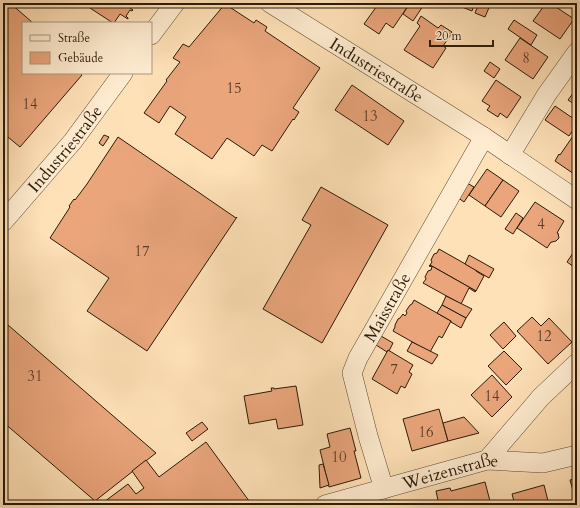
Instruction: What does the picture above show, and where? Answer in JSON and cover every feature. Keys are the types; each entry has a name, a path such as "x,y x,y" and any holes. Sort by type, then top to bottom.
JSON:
{"street":[{"path":"152,34 175,3"},
{"name":"Industriestraße","path":"270,3 484,137 577,200"},
{"path":"510,155 547,94 577,52"},
{"name":"Industriestraße","path":"3,222 73,141 122,74"},
{"name":"Maisstraße","path":"384,489 366,429 352,373 358,358 484,137"},
{"path":"487,460 541,397 577,363"},
{"name":"Weizenstraße","path":"325,505 487,460 543,463 577,454"}],"building":[{"path":"3,3 10,3 32,22 22,22 22,74 82,75 20,147 3,133"},
{"path":"94,3 127,3 126,5 133,10 130,10 126,16 128,19 120,14 115,22 111,22 90,8"},
{"path":"379,3 410,3 393,28 386,23 379,34 364,24"},
{"path":"410,3 425,3 413,21 403,14"},
{"path":"452,3 475,3 472,11"},
{"path":"479,3 491,3 485,17 475,13"},
{"path":"546,3 550,3 574,19 560,39 533,21"},
{"path":"225,4 254,23 256,20 267,27 265,31 320,68 293,108 299,112 272,151 262,145 254,156 227,138 212,159 175,134 186,117 170,106 159,123 144,113 180,62 173,58 183,44 189,47"},
{"path":"421,16 438,28 441,25 452,32 443,46 446,48 433,68 404,50 420,26 417,23"},
{"path":"514,20 537,35 531,45 508,29"},
{"path":"520,38 548,57 533,79 505,60"},
{"path":"490,62 500,69 494,78 484,71"},
{"path":"496,80 521,97 507,118 500,113 498,117 487,110 490,106 482,101"},
{"path":"352,85 404,121 388,145 335,110"},
{"path":"577,88 577,106 568,100"},
{"path":"555,106 577,121 577,124 569,136 545,120"},
{"path":"104,135 109,137 103,146 99,143"},
{"path":"573,136 577,138 577,176 555,161"},
{"path":"118,137 236,218 237,217 147,351 87,311 109,278 50,238 70,207 69,206 87,184"},
{"path":"487,169 503,180 485,206 469,195"},
{"path":"503,180 519,191 501,217 485,206"},
{"path":"467,183 474,187 464,202 457,197"},
{"path":"321,187 388,225 322,343 263,309 311,225 302,220"},
{"path":"535,202 564,221 557,233 559,238 556,241 551,242 547,248 517,228"},
{"path":"516,213 523,218 513,234 505,229"},
{"path":"577,247 577,269 567,262"},
{"path":"439,249 484,276 476,291 430,265 434,254 437,253"},
{"path":"469,255 494,269 489,278 465,264"},
{"path":"430,265 476,291 475,292 469,288 461,304 423,283 426,279 425,277 428,271 431,270 432,267 429,266"},
{"path":"446,296 472,309 466,318 442,305"},
{"path":"414,300 451,321 442,338 439,336 430,352 393,331 398,319 403,314 405,316 407,313 406,311"},
{"path":"442,305 466,318 461,328 437,313"},
{"path":"532,317 541,326 549,318 572,342 548,364 517,331"},
{"path":"504,322 516,336 503,349 490,335"},
{"path":"8,325 156,453 95,501 3,422 3,331"},
{"path":"381,336 393,343 387,352 376,345"},
{"path":"412,342 438,355 432,364 407,351"},
{"path":"388,350 413,365 409,372 412,374 405,388 401,386 397,394 372,379"},
{"path":"504,351 522,369 506,385 488,366"},
{"path":"492,375 512,397 492,417 471,395"},
{"path":"296,386 303,425 278,429 276,419 249,424 244,396 272,391 271,388 274,389"},
{"path":"439,409 448,441 412,451 403,419"},
{"path":"464,417 479,433 448,441 443,423"},
{"path":"202,422 208,429 192,441 186,433"},
{"path":"350,428 361,478 329,487 320,450 330,447 327,434"},
{"path":"206,442 252,505 100,505 128,484 136,494 144,488 132,471 146,460 159,477"},
{"path":"323,464 329,485 320,488 319,465"},
{"path":"577,478 577,505 570,480"},
{"path":"485,482 491,505 439,505 436,491 450,488 451,491"},
{"path":"544,485 549,505 515,505 512,494"}]}
